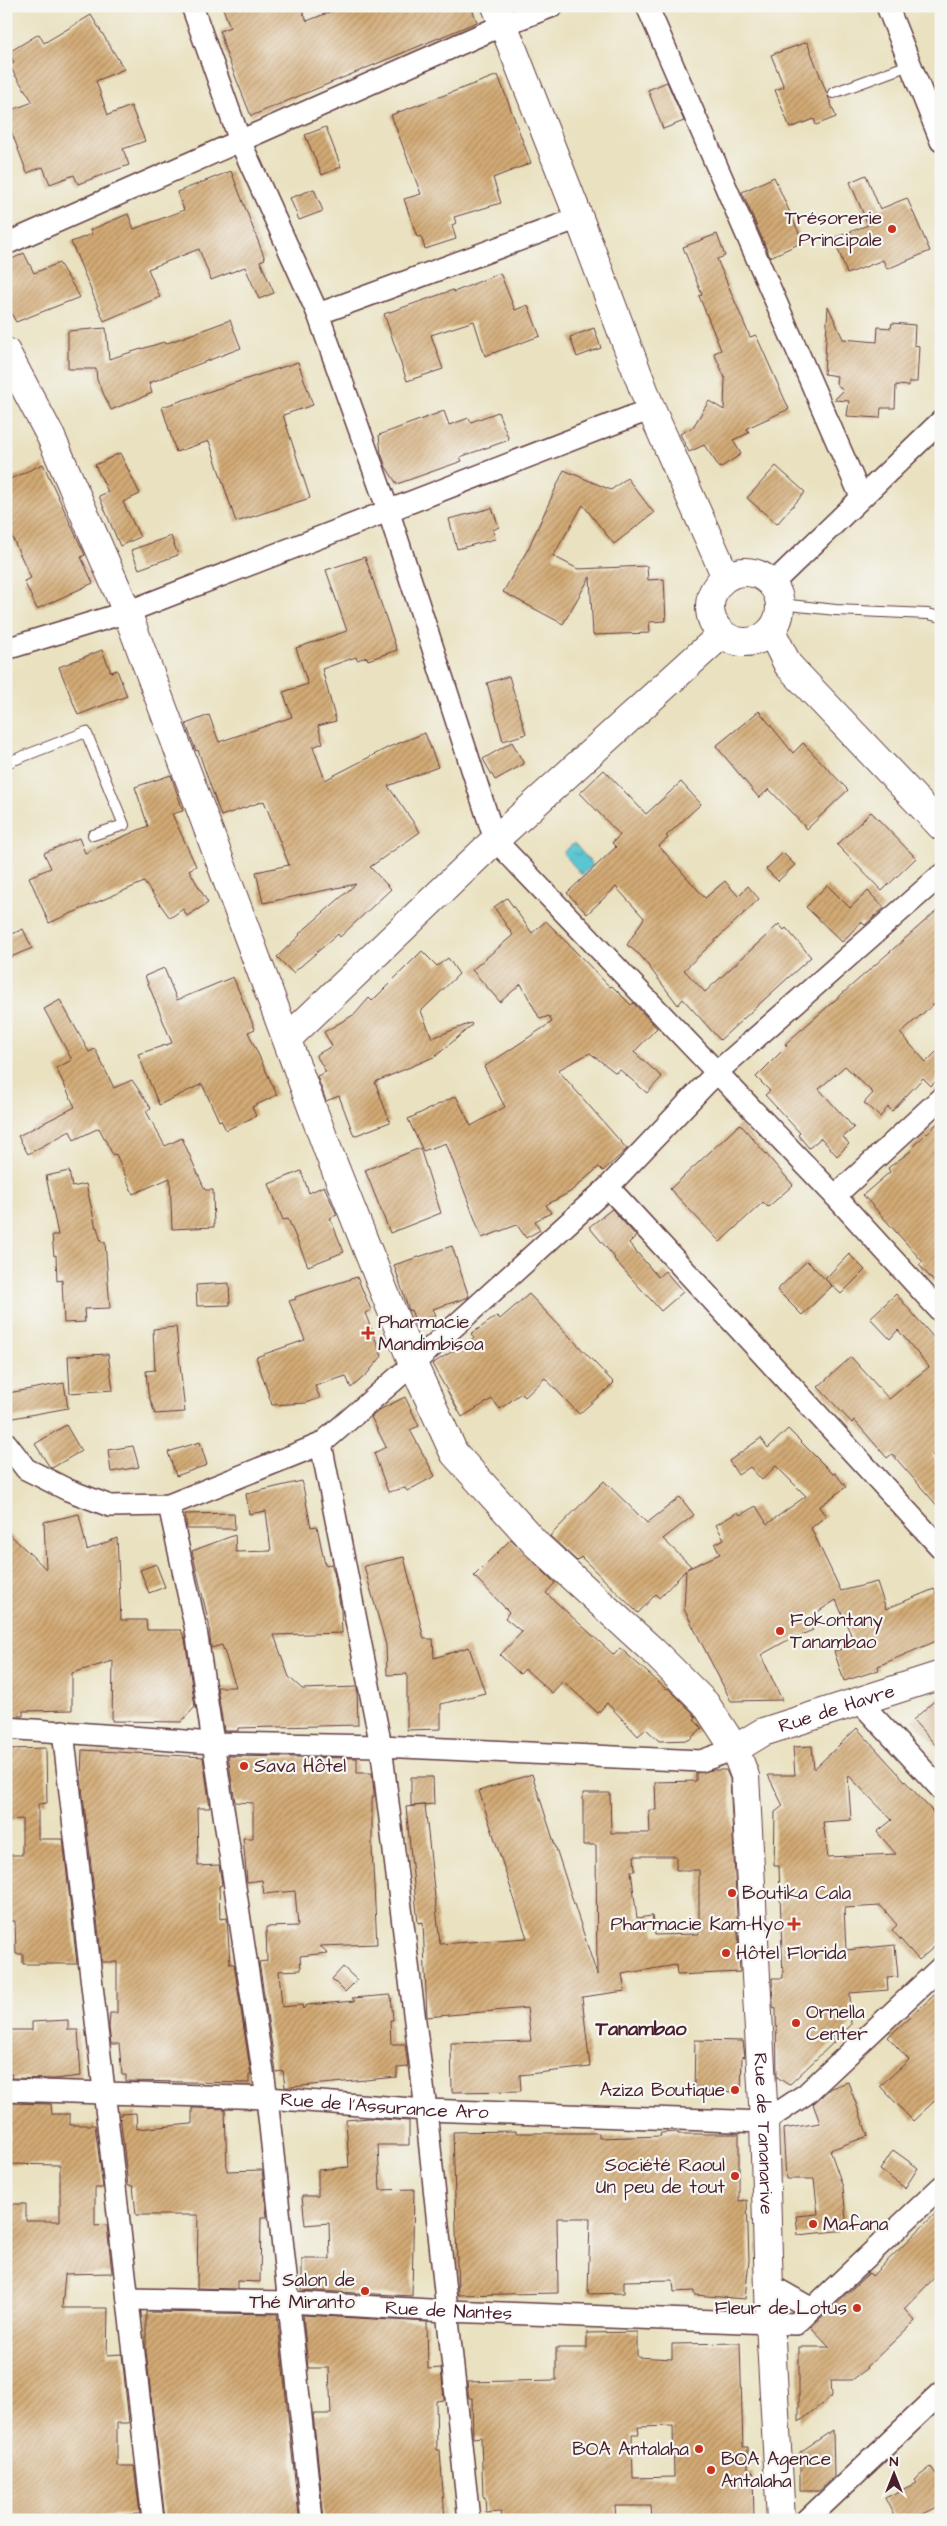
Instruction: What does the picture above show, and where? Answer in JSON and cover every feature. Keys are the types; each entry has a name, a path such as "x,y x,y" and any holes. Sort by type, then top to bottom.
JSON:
{"street":[{"path":"192,6 240,141 318,314 388,510 495,840 835,1196 941,1312"},
{"path":"6,244 240,141 500,16 553,6"},
{"path":"647,6 861,497"},
{"path":"887,6 941,141"},
{"path":"500,16 651,409 726,577"},
{"path":"318,314 579,218"},
{"name":"Rue de Tananarive","path":"6,352 51,437 126,612 329,1153 413,1364 454,1453 536,1545 652,1650 705,1703 736,1749 745,1776 764,2122 768,2284 781,2520"},
{"path":"6,649 126,612 651,409"},
{"path":"776,594 861,497 941,421"},
{"path":"746,571 765,577 776,594 779,618 771,631 756,641 747,642 729,639 713,624 710,611 710,597 716,585 726,577 746,571"},
{"path":"771,631 788,665 941,826"},
{"path":"286,1039 495,840 722,634"},
{"path":"6,1443 26,1469 68,1490 110,1506 169,1505 321,1444 413,1364 608,1187 717,1072 941,875"},
{"path":"835,1196 941,1098"},
{"path":"608,1187 941,1548"},
{"path":"321,1444 381,1746 426,2110 469,2520"},
{"path":"169,1505 196,1630 267,2098 312,2520"},
{"name":"Rue de Havre","path":"736,1749 763,1732 941,1675"},
{"path":"860,1702 941,1789"},
{"path":"6,1728 213,1743 381,1746 701,1761 736,1749"},
{"path":"63,1731 154,2520"},
{"path":"764,2122 806,2094 941,1967"},
{"name":"Rue de l'Assurance Aro","path":"6,2090 105,2095 267,2098 426,2110 764,2122"},
{"name":"Rue de Nantes","path":"128,2300 289,2302 447,2311 796,2324 941,2187"},
{"path":"768,2284 812,2309"},
{"path":"807,2520 941,2393"}],"lane":[{"path":"834,93 910,64"},
{"path":"776,594 836,610 928,614 941,617"},
{"path":"6,762 86,732 124,824 93,836"}],"water":[{"path":"574,843 593,865 582,875 563,853"}],"building":[{"path":"222,6 300,6 307,21 345,6 471,6 477,22 251,116 226,53 220,31 230,27"},
{"path":"91,15 124,69 96,81 108,115 131,106 145,141 123,149 129,165 78,184 74,175 50,184 43,167 27,173 6,117 6,112 33,102 9,66 14,63 9,52 39,34 44,43"},
{"path":"807,42 836,117 816,125 814,119 790,128 775,90 784,87 771,55"},
{"path":"498,75 531,163 493,178 501,203 454,217 456,223 452,225 456,239 425,249 421,236 417,237 404,199 421,194 391,115"},
{"path":"667,82 684,121 663,129 648,90"},
{"path":"326,127 341,167 322,175 305,135"},
{"path":"231,171 265,259 260,261 274,293 259,299 245,267 211,280 199,249 148,269 160,297 104,321 71,242 92,234 90,230 128,214 134,229 184,210 177,192"},
{"path":"866,175 880,209 907,198 930,251 887,269 883,260 847,274 834,238 868,225 850,182"},
{"path":"774,177 803,242 770,257 742,192"},
{"path":"314,189 323,211 299,220 290,198"},
{"path":"717,234 725,256 717,259 750,337 756,335 789,409 747,428 749,433 733,440 741,454 720,468 704,445 689,452 680,434 693,427 709,401 724,410 725,378 714,353 721,350 699,296 702,295 683,247"},
{"path":"24,253 34,273 59,263 80,297 16,322 6,304 6,262"},
{"path":"500,273 515,310 528,305 540,336 485,356 474,321 431,335 443,369 407,381 384,314 453,290 454,292"},
{"path":"828,306 843,339 877,342 878,327 891,328 892,323 915,325 914,345 919,346 917,382 909,382 909,386 896,385 895,408 881,408 880,418 847,416 849,401 834,400 843,391 836,383 837,376 824,374"},
{"path":"230,320 241,348 149,383 152,393 111,410 97,380 96,369 68,369 68,331 106,328 109,359 164,342 165,344"},
{"path":"594,328 601,348 577,357 570,337"},
{"path":"298,362 313,405 283,415 310,498 236,522 209,441 176,452 162,407"},
{"path":"444,411 449,425 469,418 471,422 498,412 509,440 460,457 462,461 397,484 386,467 381,453 379,435"},
{"path":"120,453 140,494 123,502 140,537 120,546 99,496 108,492 95,465"},
{"path":"43,464 85,555 81,557 93,583 37,609 24,581 31,578 6,524 6,481"},
{"path":"776,466 805,492 777,524 747,498"},
{"path":"564,470 611,490 627,478 654,513 614,544 583,505 553,556 578,569 647,566 648,580 664,579 666,621 649,622 650,633 593,635 590,577 563,624 503,592 528,549"},
{"path":"492,508 499,527 493,530 495,539 457,549 449,519"},
{"path":"171,536 178,555 139,569 131,550"},
{"path":"365,557 397,650 368,660 367,657 357,660 356,657 322,669 336,721 318,726 323,743 313,747 325,780 389,747 425,733 438,767 388,786 420,832 370,867 391,889 340,937 338,934 293,973 277,957 299,934 356,884 263,903 256,872 289,865 264,801 221,816 198,750 196,751 186,724 209,715 219,742 292,717 283,692 308,684 296,648 347,631 326,570"},
{"path":"102,650 111,672 117,670 127,696 78,715 59,667"},
{"path":"509,676 526,734 503,741 487,683"},
{"path":"759,711 793,753 803,743 848,790 807,829 769,789 759,798 716,746"},
{"path":"512,742 524,764 495,780 483,759"},
{"path":"604,770 646,814 681,782 701,804 666,836 668,838 659,846 705,898 725,881 738,896 748,886 759,899 684,970 705,992 779,924 784,930 786,928 811,957 720,1040 683,999 678,1005 640,955 627,945 644,918 616,887 587,914 567,893 616,847 612,843 620,835 580,793"},
{"path":"171,775 183,811 172,814 196,866 189,870 208,903 187,916 183,909 170,918 144,882 49,923 29,877 51,868 44,853 79,838 85,853 148,826 135,787"},
{"path":"871,812 916,858 882,891 837,845"},
{"path":"783,853 795,865 778,881 766,869"},
{"path":"827,885 850,908 868,891 884,908 865,925 861,922 842,942 806,907"},
{"path":"507,898 532,933 546,921 610,987 612,986 631,1005 633,1003 657,1028 634,1052 662,1077 647,1093 619,1069 616,1073 590,1053 558,1070 627,1149 603,1171 599,1167 570,1192 546,1205 551,1213 535,1221 540,1230 526,1238 517,1225 482,1238 446,1143 423,1151 408,1119 456,1096 471,1126 505,1107 484,1067 552,1022 549,1016 540,1019 521,984 500,1002 472,970 513,935 494,907"},
{"path":"941,907 941,998 900,1033 926,1062 941,1047 941,1076 931,1086 923,1078 892,1111 888,1107 880,1117 864,1103 873,1093 845,1066 819,1089 854,1128 843,1137 849,1144 837,1156 821,1138 809,1148 798,1135 800,1133 765,1095 770,1091 756,1077 787,1046 785,1044"},
{"path":"23,929 32,948 6,959 6,937"},
{"path":"422,951 437,966 448,958 459,974 421,1011 432,1038 471,1023 472,1025 436,1056 375,1082 390,1122 354,1136 339,1096 326,1101 317,1076 326,1072 316,1055 332,1046 324,1032 355,1014 369,998 372,1001"},
{"path":"164,968 177,1000 233,977 255,1029 248,1032 277,1095 252,1107 256,1116 226,1130 221,1120 219,1121 202,1084 159,1105 138,1054 172,1043 145,976"},
{"path":"60,1000 89,1052 95,1049 114,1088 132,1080 151,1108 146,1111 165,1146 182,1138 205,1190 213,1190 214,1227 172,1229 170,1178 133,1194 116,1154 113,1155 99,1128 74,1140 70,1131 28,1154 18,1136 75,1107 56,1068 72,1060 44,1009"},
{"path":"941,1120 941,1289 919,1265 923,1262 863,1195 890,1172 888,1168 912,1150 911,1148"},
{"path":"740,1124 793,1185 768,1207 763,1202 720,1242 670,1189"},
{"path":"420,1148 441,1213 390,1233 365,1170"},
{"path":"69,1171 72,1187 86,1184 96,1228 101,1242 105,1242 110,1308 84,1309 85,1322 64,1323 62,1280 57,1281 56,1255 54,1256 52,1235 58,1235 46,1176"},
{"path":"301,1171 309,1193 324,1186 337,1215 330,1218 344,1252 308,1266 288,1219 283,1220 269,1184"},
{"path":"612,1209 636,1236 629,1243 658,1277 665,1271 683,1292 661,1311 614,1259 589,1227"},
{"path":"452,1246 469,1297 433,1309 436,1315 416,1323 411,1310 409,1311 394,1265"},
{"path":"849,1254 865,1270 841,1294 825,1279"},
{"path":"807,1261 832,1286 802,1315 777,1290"},
{"path":"357,1277 371,1310 365,1313 382,1356 367,1374 351,1388 346,1376 315,1386 320,1398 306,1403 272,1405 256,1357 305,1340 289,1301 296,1299 295,1297"},
{"path":"229,1283 230,1305 197,1306 196,1285"},
{"path":"529,1294 614,1383 579,1414 545,1378 525,1397 521,1393 500,1409 492,1399 462,1417 432,1364 474,1338 471,1334 497,1316 500,1319"},
{"path":"896,1294 941,1346 941,1449 932,1455 941,1464 941,1510 892,1454 887,1458 854,1420 852,1423 818,1387 851,1357 889,1399 929,1367 898,1330 890,1339 870,1318"},
{"path":"176,1327 185,1412 155,1414 148,1393 146,1371 155,1370 153,1329"},
{"path":"108,1354 113,1390 70,1393 68,1356"},
{"path":"64,1383 68,1408 13,1418 8,1393"},
{"path":"405,1397 419,1426 410,1430 435,1476 407,1491 405,1488 388,1492 374,1453 386,1447 371,1417 381,1409"},
{"path":"66,1425 81,1451 52,1468 35,1444"},
{"path":"788,1429 833,1474 835,1473 846,1487 819,1507 826,1516 811,1528 841,1591 877,1582 886,1609 934,1589 941,1604 941,1639 878,1666 879,1670 844,1681 834,1651 855,1644 836,1600 808,1618 813,1630 795,1636 761,1655 782,1700 731,1701 684,1609 686,1570 659,1598 656,1594 638,1613 581,1557 577,1561 550,1536 604,1481 647,1523 680,1497 694,1515 663,1539 691,1566 687,1569 720,1554 715,1544 724,1539 716,1525 738,1512 740,1515 756,1506 767,1524 806,1496 776,1466 762,1480 750,1467 738,1475 729,1461 761,1438 768,1448"},
{"path":"200,1442 207,1465 176,1476 168,1452"},
{"path":"133,1446 139,1467 111,1472 108,1450"},
{"path":"302,1481 311,1527 317,1526 325,1565 331,1564 334,1572 341,1610 342,1633 274,1635 289,1677 302,1689 357,1687 358,1725 238,1728 238,1731 224,1731 217,1687 236,1687 222,1645 211,1648 209,1624 192,1551 235,1535 236,1552 271,1551 266,1511 249,1514 246,1494"},
{"path":"234,1513 235,1529 187,1529 185,1514"},
{"path":"79,1514 87,1550 117,1538 121,1620 146,1620 147,1630 181,1630 185,1639 195,1707 181,1722 112,1721 113,1661 72,1673 72,1710 23,1711 23,1716 6,1716 6,1531 46,1569 44,1522"},
{"path":"511,1539 555,1583 546,1593 614,1655 620,1648 666,1689 668,1688 693,1713 696,1718 694,1720 702,1728 689,1740 659,1741 646,1729 638,1736 607,1703 598,1713 563,1681 552,1693 525,1669 520,1674 500,1655 522,1632 505,1618 509,1612 474,1576"},
{"path":"404,1557 424,1639 433,1639 434,1658 469,1647 485,1693 441,1704 441,1729 407,1730 407,1674 387,1675 386,1645 364,1566"},
{"path":"156,1564 165,1587 149,1593 140,1570"},
{"path":"941,1695 941,1751 913,1720"},
{"path":"857,1728 941,1821 941,1941 919,1960 892,1930 897,1925 881,1906 844,1908 846,1950 895,1945 898,1977 887,1978 888,1990 850,1993 851,2025 837,2039 829,2030 834,2042 789,2085 777,2077 776,2008 773,2007 772,1978 783,1978 779,1866 774,1866 775,1812 783,1806 768,1775 795,1775 793,1747 812,1746 814,1769","holes":["848,1775 892,1820 877,1832 896,1854 828,1857 823,1822 851,1820"]},
{"path":"46,1748 47,1803 38,1804 38,1839 63,1839 77,1964 23,1964 23,1954 16,1954 15,1921 6,1921 6,1855 22,1855 22,1819 6,1820 6,1749"},
{"path":"82,1750 203,1757 210,1808 197,1808 198,1866 219,1865 222,1885 219,1886 220,1919 227,1918 230,1964 234,1964 251,2075 249,2075 249,2083 126,2081 126,2075 122,2075 119,2044 111,2044 109,2028 110,2013 117,2013 117,1962 102,1962 81,1778"},
{"path":"228,1756 357,1758 357,1773 372,1773 374,1797 372,1797 372,1848 377,1944 320,1946 328,1953 300,1956 301,1970 279,1971 282,2007 302,2005 303,2009 307,2005 355,2001 352,1998 391,1995 393,2020 390,2020 391,2044 405,2044 408,2067 397,2068 397,2077 285,2087 283,2071 276,2072 259,1962 267,1961 266,1927 298,1926 295,1891 264,1894 262,1880 247,1882 243,1838 253,1838 253,1803 235,1802"},
{"path":"726,1770 730,1779 740,1972 677,1975 676,1965 622,1974 625,1991 582,1997 590,2067 520,2075 521,2091 452,2092 451,2043 531,2041 527,2008 427,2017 423,1922 418,1923 406,1807 425,1805 440,1944 527,1938 479,1791 532,1774 597,1975 596,1845 583,1845 583,1793 610,1793 611,1833 650,1833 649,1810 656,1810 655,1782 696,1781 696,1773","holes":["634,1856 676,1856 676,1870 699,1870 699,1934 655,1935 652,1916 637,1918 631,1871 635,1871"]},
{"path":"411,1777 433,1777 434,1804 411,1806"},
{"path":"343,1967 357,1980 345,1992 332,1979"},
{"path":"941,1989 941,2095 913,2121 880,2086 909,2060 888,2037"},
{"path":"68,2020 68,2030 78,2030 81,2076 54,2079 11,2078 12,2074 6,2074 6,2030 32,2030 32,2022"},
{"path":"695,2040 743,2041 745,2057 742,2056 741,2092 694,2091"},
{"path":"848,2082 868,2136 830,2150 843,2187 847,2230 798,2235 796,2216 818,2214 814,2179 786,2179 783,2129 820,2123 813,2104 831,2088"},
{"path":"10,2103 51,2104 52,2114 70,2114 70,2125 95,2125 103,2188 95,2188 95,2226 107,2225 112,2273 65,2274 62,2308 108,2308 107,2355 122,2354 129,2423 117,2423 117,2466 134,2466 140,2514 89,2516 89,2519 6,2520 6,2204 26,2204 26,2221 60,2221 60,2165 6,2164 6,2140 10,2140"},
{"path":"192,2108 225,2109 227,2171 262,2170 267,2217 261,2217 260,2282 237,2281 237,2289 197,2288 198,2215 136,2215 133,2186 128,2186 120,2114 136,2113 137,2129 192,2124"},
{"path":"369,2118 409,2121 409,2145 378,2145 380,2190 414,2189 412,2296 302,2290 302,2259 330,2259 329,2223 305,2225 302,2196 318,2196 318,2170 349,2167 346,2120"},
{"path":"516,2131 516,2133 599,2133 599,2138 661,2136 660,2133 678,2132 678,2134 739,2134 739,2201 747,2200 749,2260 745,2299 694,2295 694,2291 674,2292 673,2280 624,2281 624,2293 588,2294 590,2218 557,2218 558,2293 458,2295 453,2132"},
{"path":"893,2150 918,2168 905,2188 880,2170"},
{"path":"941,2208 941,2271 904,2309 915,2321 868,2368 852,2380 831,2380 832,2396 799,2422 799,2347 830,2347 811,2327 869,2273 872,2276"},
{"path":"146,2312 277,2314 299,2517 254,2518 255,2520 165,2520 146,2352"},
{"path":"303,2315 427,2322 428,2369 441,2368 444,2400 436,2401 437,2450 440,2450 445,2520 428,2520 428,2518 324,2520 313,2414 331,2414 329,2368 308,2368"},
{"path":"637,2332 637,2357 672,2359 672,2344 740,2343 743,2447 748,2447 748,2472 753,2472 754,2520 652,2520 651,2506 615,2506 616,2520 502,2520 501,2512 486,2513 485,2497 483,2497 481,2437 473,2438 472,2398 469,2398 467,2382 556,2380 556,2348 587,2348 587,2333","holes":["673,2426 674,2477 633,2478 632,2434 639,2434 638,2427"]},
{"path":"833,2430 834,2477 819,2491 800,2491 800,2452"},
{"path":"931,2467 941,2481 941,2505 912,2520 896,2520 885,2498 916,2483 914,2480"}],"place":[{"name":"Trésorerie Principale","path":"892,229"},
{"name":"Pharmacie Mandimbisoa","path":"368,1333"},
{"name":"Fokontany Tanambao","path":"780,1631"},
{"name":"Sava Hôtel","path":"244,1766"},
{"name":"Boutika Cala","path":"732,1893"},
{"name":"Pharmacie Kam-Hyo","path":"794,1924"},
{"name":"Hôtel Florida","path":"726,1953"},
{"name":"Ornella Center","path":"796,2023"},
{"name":"Aziza Boutique","path":"735,2090"},
{"name":"Société Raoul Un peu de tout","path":"735,2176"},
{"name":"Mafana","path":"813,2224"},
{"name":"Salon de Thé Miranto","path":"365,2291"},
{"name":"Fleur de Lotus","path":"857,2308"},
{"name":"BOA Antalaha","path":"699,2449"},
{"name":"BOA Agence Antalaha","path":"711,2470"}],"district":[{"name":"Tanambao","path":"641,2029"}]}
